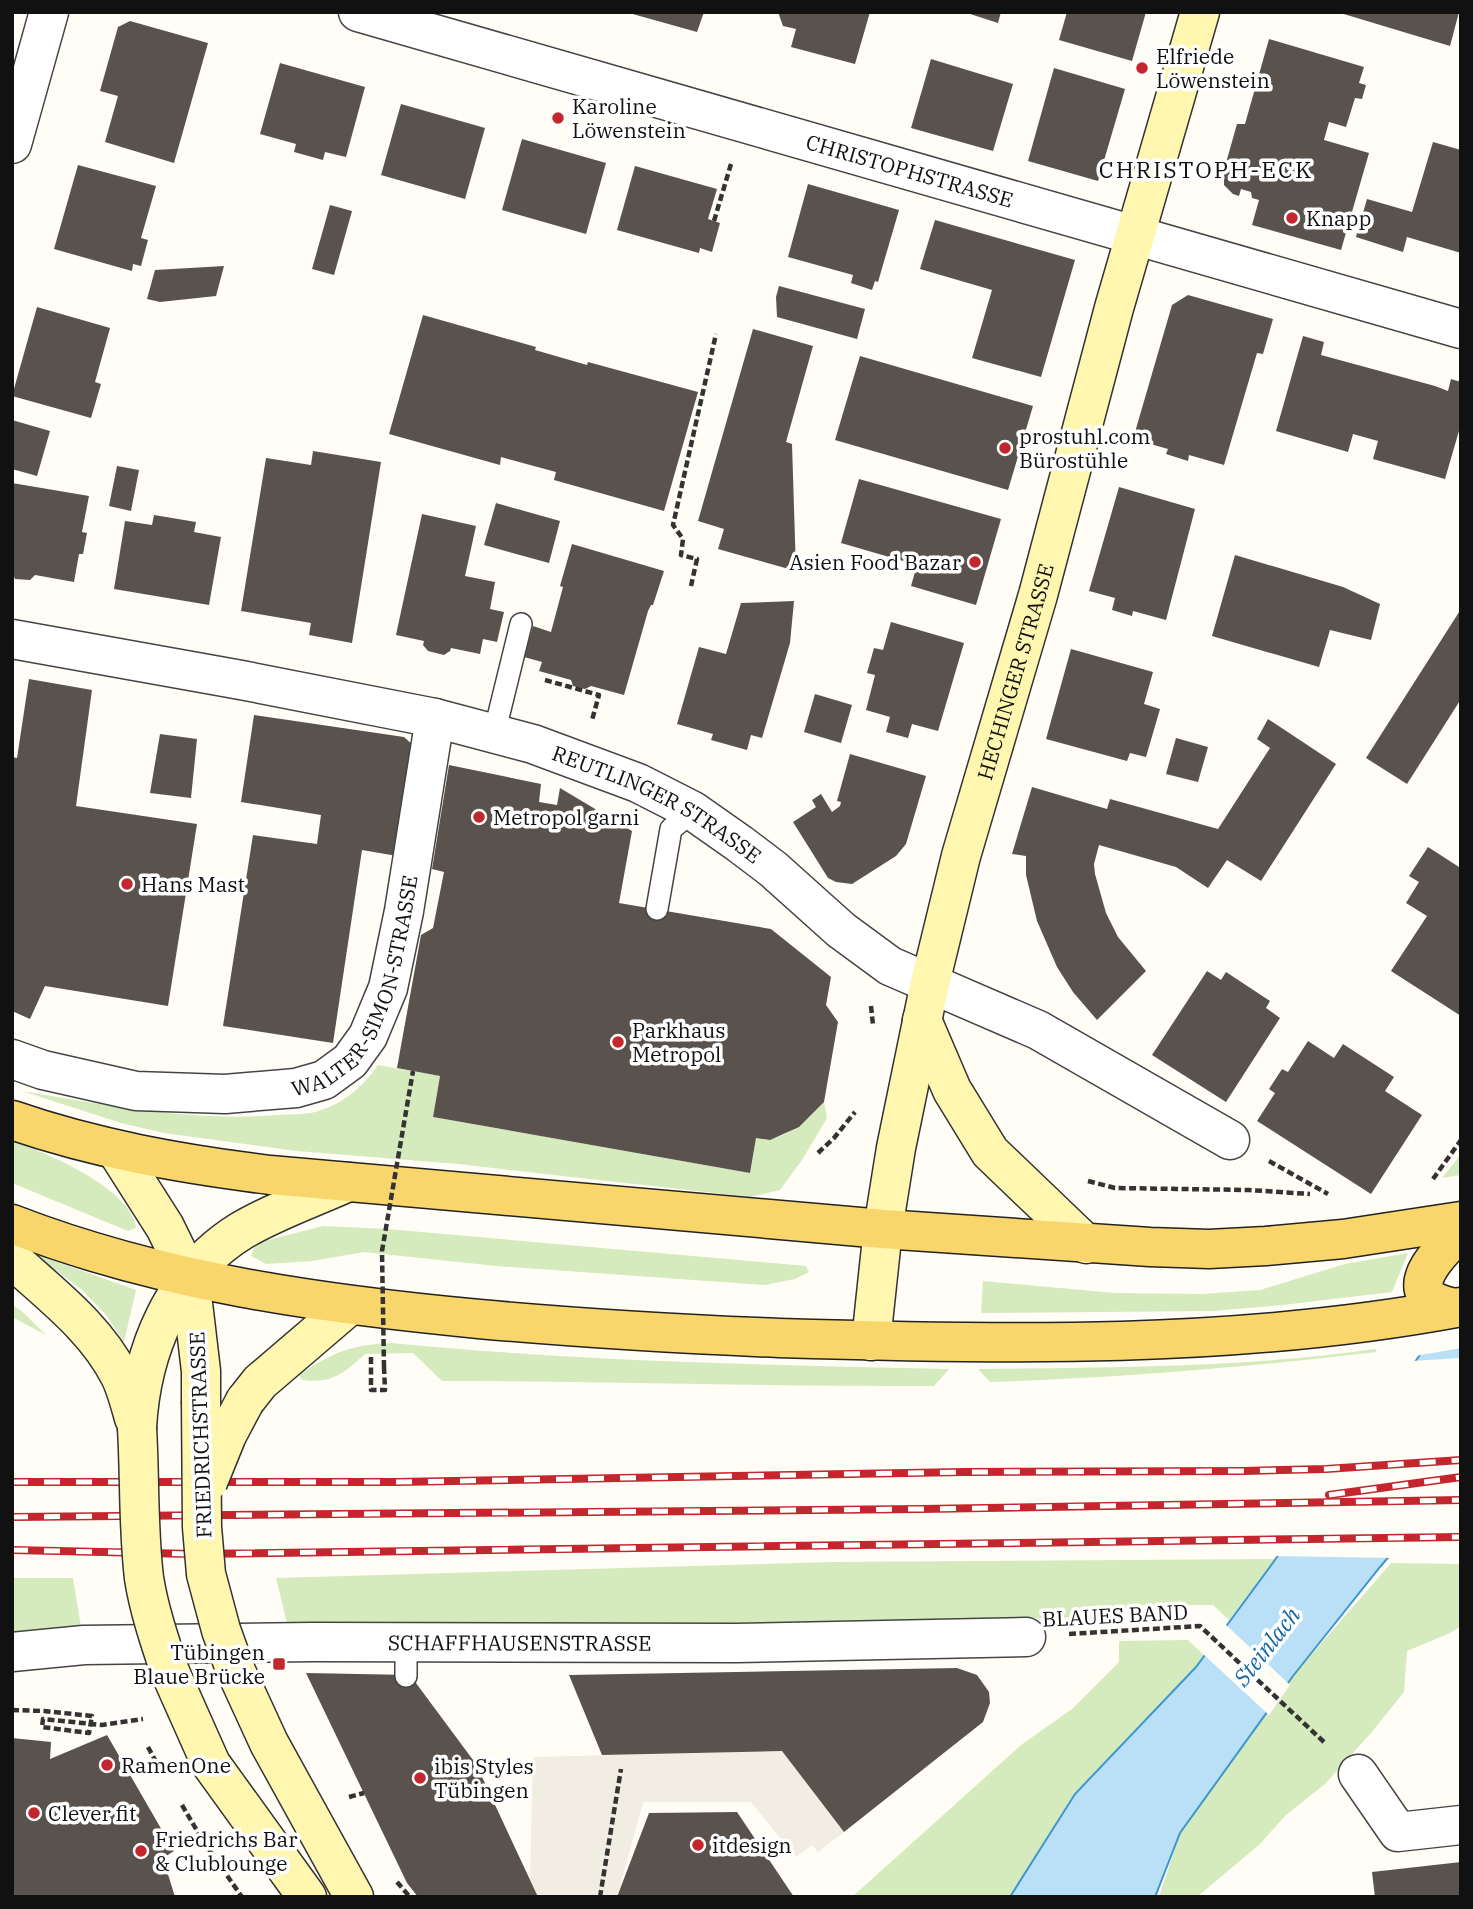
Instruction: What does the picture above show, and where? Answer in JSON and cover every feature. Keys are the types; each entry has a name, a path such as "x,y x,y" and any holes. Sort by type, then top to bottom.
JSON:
{"main road":[{"path":"12,1121 71,1140 198,1166 348,1182 883,1229 1086,1244 1209,1249 1266,1246 1343,1239 1461,1221"},
{"path":"12,1224 88,1251 190,1278 350,1305 575,1327 871,1341 1126,1340 1320,1328 1443,1308"},
{"path":"1443,1308 1424,1289 1423,1279 1441,1251 1461,1231"}],"street":[{"path":"12,144 49,12"},
{"name":"CHRISTOPHSTRASSE","path":"358,12 1461,329"},
{"name":"HECHINGER STRASSE","path":"871,1341 883,1229 896,1148 930,983 961,856 1038,595 1114,308 1200,12"},
{"name":"REUTLINGER STRASSE","path":"12,639 241,680 435,719 533,744 610,772 693,811 773,869 841,930 890,966 1038,1030 1230,1140"},
{"name":"WALTER-SIMON-STRASSE","path":"12,1059 43,1070 136,1091 225,1094 296,1088 324,1080 350,1061 368,1036 388,988 435,719"},
{"path":"922,1020 951,1090 990,1153 1086,1244"},
{"path":"116,1150 166,1227 190,1278 206,1260 240,1232 348,1182"},
{"path":"12,1259 70,1310 92,1334 121,1378 136,1419"},
{"name":"FRIEDRICHSTRASSE","path":"190,1278 201,1371 206,1574 235,1669 284,1769 354,1897"},
{"name":"FRIEDRICHSTRASSE","path":"190,1278 172,1301 152,1342 142,1378 136,1419 139,1525 145,1581 170,1672 211,1764 307,1897"},
{"path":"203,1497 227,1435 245,1401 260,1382 350,1305"},
{"name":"SCHAFFHAUSENSTRASSE","path":"12,1652 84,1645 406,1659 736,1643 1026,1637"},
{"path":"235,1797 284,1769"},
{"path":"1358,1774 1398,1832 1461,1825"}],"lane":[{"path":"494,734 521,624"},
{"path":"657,909 671,829 693,811"}],"path":[{"path":"714,221 743,123"},
{"path":"691,586 696,559 681,555 682,539 673,525 716,334"},
{"path":"579,690 581,682"},
{"path":"870,1004 873,1025 871,1036"},
{"path":"371,1357 372,1390 385,1390 382,1251 413,1071"},
{"path":"818,1153 852,1117 857,1106"},
{"path":"1084,1180 1115,1188 1249,1190 1331,1196 1230,1140"},
{"path":"1431,1182 1461,1140"},
{"name":"BLAUES BAND","path":"1026,1637 1200,1626 1358,1774"},
{"path":"12,1710 92,1717 91,1724 89,1732 42,1727 43,1719 90,1724 102,1725 134,1721"},
{"path":"148,1747 164,1776"},
{"path":"600,1897 621,1769"},
{"path":"348,1797 364,1793"},
{"path":"177,1798 242,1897"}],"green space":[{"path":"378,1065 440,1076 433,1117 750,1173 756,1138 766,1139 785,1134 802,1123 824,1102 827,1118 780,1190 750,1197 458,1164 297,1151 164,1133 121,1123 22,1091 118,1107 182,1114 246,1117 302,1114 325,1109 343,1100 366,1081"},
{"path":"12,1141 65,1163 104,1186 131,1213 136,1228 128,1231 12,1183"},
{"path":"1461,1154 1461,1175 1442,1178"},
{"path":"323,1226 387,1229 806,1266 809,1272 795,1279 765,1285 496,1266 364,1252 312,1261 266,1264 251,1256 256,1243"},
{"path":"1408,1253 1392,1292 1212,1311 981,1313 983,1281 1115,1293 1201,1294 1260,1290 1345,1264"},
{"path":"35,1254 136,1290 124,1342 106,1315 82,1290"},
{"path":"12,1304 25,1314 46,1335 12,1317"},
{"path":"391,1343 600,1358 949,1369 934,1386 442,1381 413,1353 365,1354 344,1372 330,1379 302,1380 299,1375 343,1351"},
{"path":"1375,1349 1377,1352 1267,1364 1083,1378 990,1382 978,1369 1227,1363"},
{"path":"1275,1559 1229,1620 1213,1605 1144,1605 1087,1617 917,1622 843,1629 288,1627 276,1578 832,1562"},
{"path":"1391,1563 1461,1564 1461,1626 1407,1651 1404,1692 1325,1784 1286,1815 1260,1844 1197,1897 1159,1897 1180,1833 1293,1676"},
{"path":"12,1578 73,1578 84,1645 12,1652"},
{"path":"1188,1640 1205,1656 1074,1794 1010,1897 852,1897 1021,1745 1072,1709 1119,1662 1119,1641"}],"shaded area":[{"path":"782,1751 844,1832 818,1852 812,1845 796,1857 751,1802 643,1802 617,1897 538,1897 530,1880 533,1757"}],"water":[{"name":"Steinlach","path":"1461,1293 1461,1471 1293,1676 1180,1833 1155,1897 1010,1897 1075,1794 1196,1667 1272,1564"}],"pier":[{"path":"1461,1290 1461,1348 1415,1356 1458,1291"},
{"path":"1461,1358 1461,1476 1392,1558 1273,1556 1412,1361"},
{"path":"1224,1623 1290,1685 1269,1715 1202,1653"}],"building":[{"path":"629,12 704,12 697,32 629,13"},
{"path":"778,12 870,12 855,64 791,47 796,29 783,26"},
{"path":"964,12 1001,12 998,23"},
{"path":"1067,12 1146,12 1132,61 1059,40"},
{"path":"1337,12 1459,12 1450,46"},
{"path":"130,21 208,43 174,163 105,142 118,96 100,91 118,27"},
{"path":"1269,39 1364,67 1359,83 1366,85 1362,99 1355,98 1346,127 1329,122 1324,140 1369,153 1341,250 1252,225 1259,200 1252,198 1251,192 1241,189 1239,196 1233,194 1224,185 1224,170 1237,124 1245,124"},
{"path":"931,59 1013,84 993,151 911,128"},
{"path":"280,63 365,87 346,157 325,152 323,160 294,152 296,144 260,134"},
{"path":"1054,68 1125,89 1098,181 1028,161"},
{"path":"401,104 485,128 465,199 381,175"},
{"path":"522,139 606,163 586,234 502,210"},
{"path":"1433,142 1461,150 1461,253 1407,237 1403,252 1356,237 1367,199 1412,212"},
{"path":"78,165 156,186 141,238 148,240 141,266 133,264 132,271 54,249"},
{"path":"635,166 717,189 708,219 720,223 712,252 700,248 699,253 617,230"},
{"path":"808,184 899,210 878,282 875,281 872,290 851,283 853,275 788,257"},
{"path":"330,205 352,211 334,275 312,269"},
{"path":"935,220 1075,260 1041,377 972,358 992,290 920,269"},
{"path":"224,266 216,296 160,302 147,299 155,270"},
{"path":"779,286 865,309 857,339 777,317 776,297"},
{"path":"1188,295 1273,319 1263,354 1257,353 1224,465 1189,455 1188,461 1166,454 1168,449 1133,439 1172,305"},
{"path":"37,307 110,328 95,382 101,384 91,418 12,396"},
{"path":"423,315 536,347 535,350 587,365 588,362 698,392 664,511 554,480 556,472 501,457 500,465 389,434"},
{"path":"753,329 813,346 786,442 792,444 796,571 718,549 724,529 698,521"},
{"path":"1303,336 1324,342 1321,355 1448,391 1451,379 1461,382 1461,424 1445,479 1373,459 1378,441 1353,434 1348,452 1276,431"},
{"path":"860,356 1033,406 1008,490 835,440"},
{"path":"12,420 50,431 37,476 12,469"},
{"path":"313,451 381,462 352,643 309,635 311,623 241,611 266,458 311,465"},
{"path":"117,466 139,470 131,511 109,506"},
{"path":"859,479 1001,519 976,605 911,586 917,565 841,543"},
{"path":"12,483 89,496 82,532 87,533 83,554 79,554 74,582 35,575 30,580 15,579 12,572"},
{"path":"1119,487 1195,509 1166,620 1133,611 1132,616 1112,610 1115,598 1089,591"},
{"path":"496,503 560,521 549,563 484,545"},
{"path":"422,514 476,526 465,576 495,582 490,609 504,612 497,642 483,639 480,654 451,648 444,655 428,651 423,645 424,641 396,635"},
{"path":"154,515 196,522 194,532 221,537 209,605 114,589 125,521 152,525"},
{"path":"572,544 664,571 653,605 648,611 624,695 591,686 585,689 573,686 571,680 539,671 542,662 524,657 533,626 551,632"},
{"path":"1235,555 1343,587 1380,604 1371,640 1330,630 1319,667 1212,636"},
{"path":"794,601 790,643 762,738 751,735 747,750 711,740 713,734 677,724 699,647 726,654 741,603"},
{"path":"1461,609 1461,699 1407,784 1366,758"},
{"path":"891,622 964,643 938,731 912,724 908,738 886,732 890,717 866,710 875,675 867,673 874,648 883,650"},
{"path":"1071,649 1153,672 1144,704 1160,709 1146,757 1130,753 1127,761 1046,739"},
{"path":"29,679 92,690 76,806 197,824 168,1006 45,986 30,1019 12,1011 12,757 17,758"},
{"path":"815,694 852,705 841,743 804,732"},
{"path":"254,715 404,737 414,746 397,856 362,850 333,1043 223,1026 253,835 317,844 321,815 241,802"},
{"path":"1268,719 1336,764 1261,881 1227,860 1208,888 1176,867 1099,845 1094,864 1095,874 1106,913 1118,937 1146,971 1097,1020 1073,992 1057,967 1037,921 1026,875 1026,856 1012,854 1032,787 1107,809 1110,799 1218,829 1270,748 1257,739"},
{"path":"160,734 197,739 191,798 150,793"},
{"path":"1176,738 1208,747 1198,782 1166,774"},
{"path":"850,754 926,776 906,844 896,856 852,884 828,878 793,822 816,807 812,800 821,794 832,812 840,806 841,802 837,801"},
{"name":"Parkhaus Metropol","path":"449,765 541,784 539,802 557,805 560,788 632,831 619,903 771,929 831,977 826,1005 838,1022 824,1102 799,1127 770,1140 756,1138 750,1173 433,1117 440,1076 397,1068 421,935 433,928 444,872 432,869"},
{"path":"1428,847 1459,867 1461,864 1461,1016 1391,971 1427,916 1406,903 1419,882 1409,876"},
{"path":"1207,971 1221,980 1226,972 1270,1001 1266,1008 1280,1018 1226,1102 1152,1055"},
{"path":"1308,1041 1334,1058 1343,1044 1394,1077 1385,1091 1422,1115 1371,1194 1257,1121 1275,1093 1269,1089 1282,1069 1288,1072"},
{"path":"957,1668 977,1675 989,1692 990,1703 983,1722 844,1832 782,1751 602,1755 569,1675"},
{"name":"ibis Styles Tübingen","path":"306,1673 410,1675 476,1764 538,1897 418,1897 407,1883"},
{"path":"107,1735 174,1851 163,1858 175,1897 12,1897 12,1738 51,1742 50,1759"},
{"name":"itdesign","path":"737,1812 794,1897 617,1897 649,1813"},
{"path":"1461,1862 1461,1897 1375,1897 1372,1872"}],"railway":[{"path":"12,1482 397,1482 964,1472 1244,1471 1326,1469 1461,1460"},
{"path":"1329,1495 1461,1477"},
{"path":"12,1517 921,1509 1461,1500"},
{"path":"12,1550 193,1554 1461,1537"}],"place":[{"name":"Elfriede Löwenstein","path":"1142,68"},
{"name":"Karoline Löwenstein","path":"558,118"},
{"name":"Knapp","path":"1292,218"},
{"name":"prostuhl.com Bürostühle","path":"1005,448"},
{"name":"Asien Food Bazar","path":"975,562"},
{"name":"Metropol garni","path":"479,817"},
{"name":"Hans Mast","path":"127,884"},
{"name":"Parkhaus Metropol","path":"618,1042"},
{"name":"Tübingen Blaue Brücke","path":"279,1664"},
{"name":"RamenOne","path":"107,1765"},
{"name":"ibis Styles Tübingen","path":"420,1778"},
{"name":"Clever fit","path":"34,1813"},
{"name":"itdesign","path":"698,1845"},
{"name":"Friedrichs Bar & Clublounge","path":"141,1851"}],"district":[{"name":"CHRISTOPH-ECK","path":"1206,169"}]}
